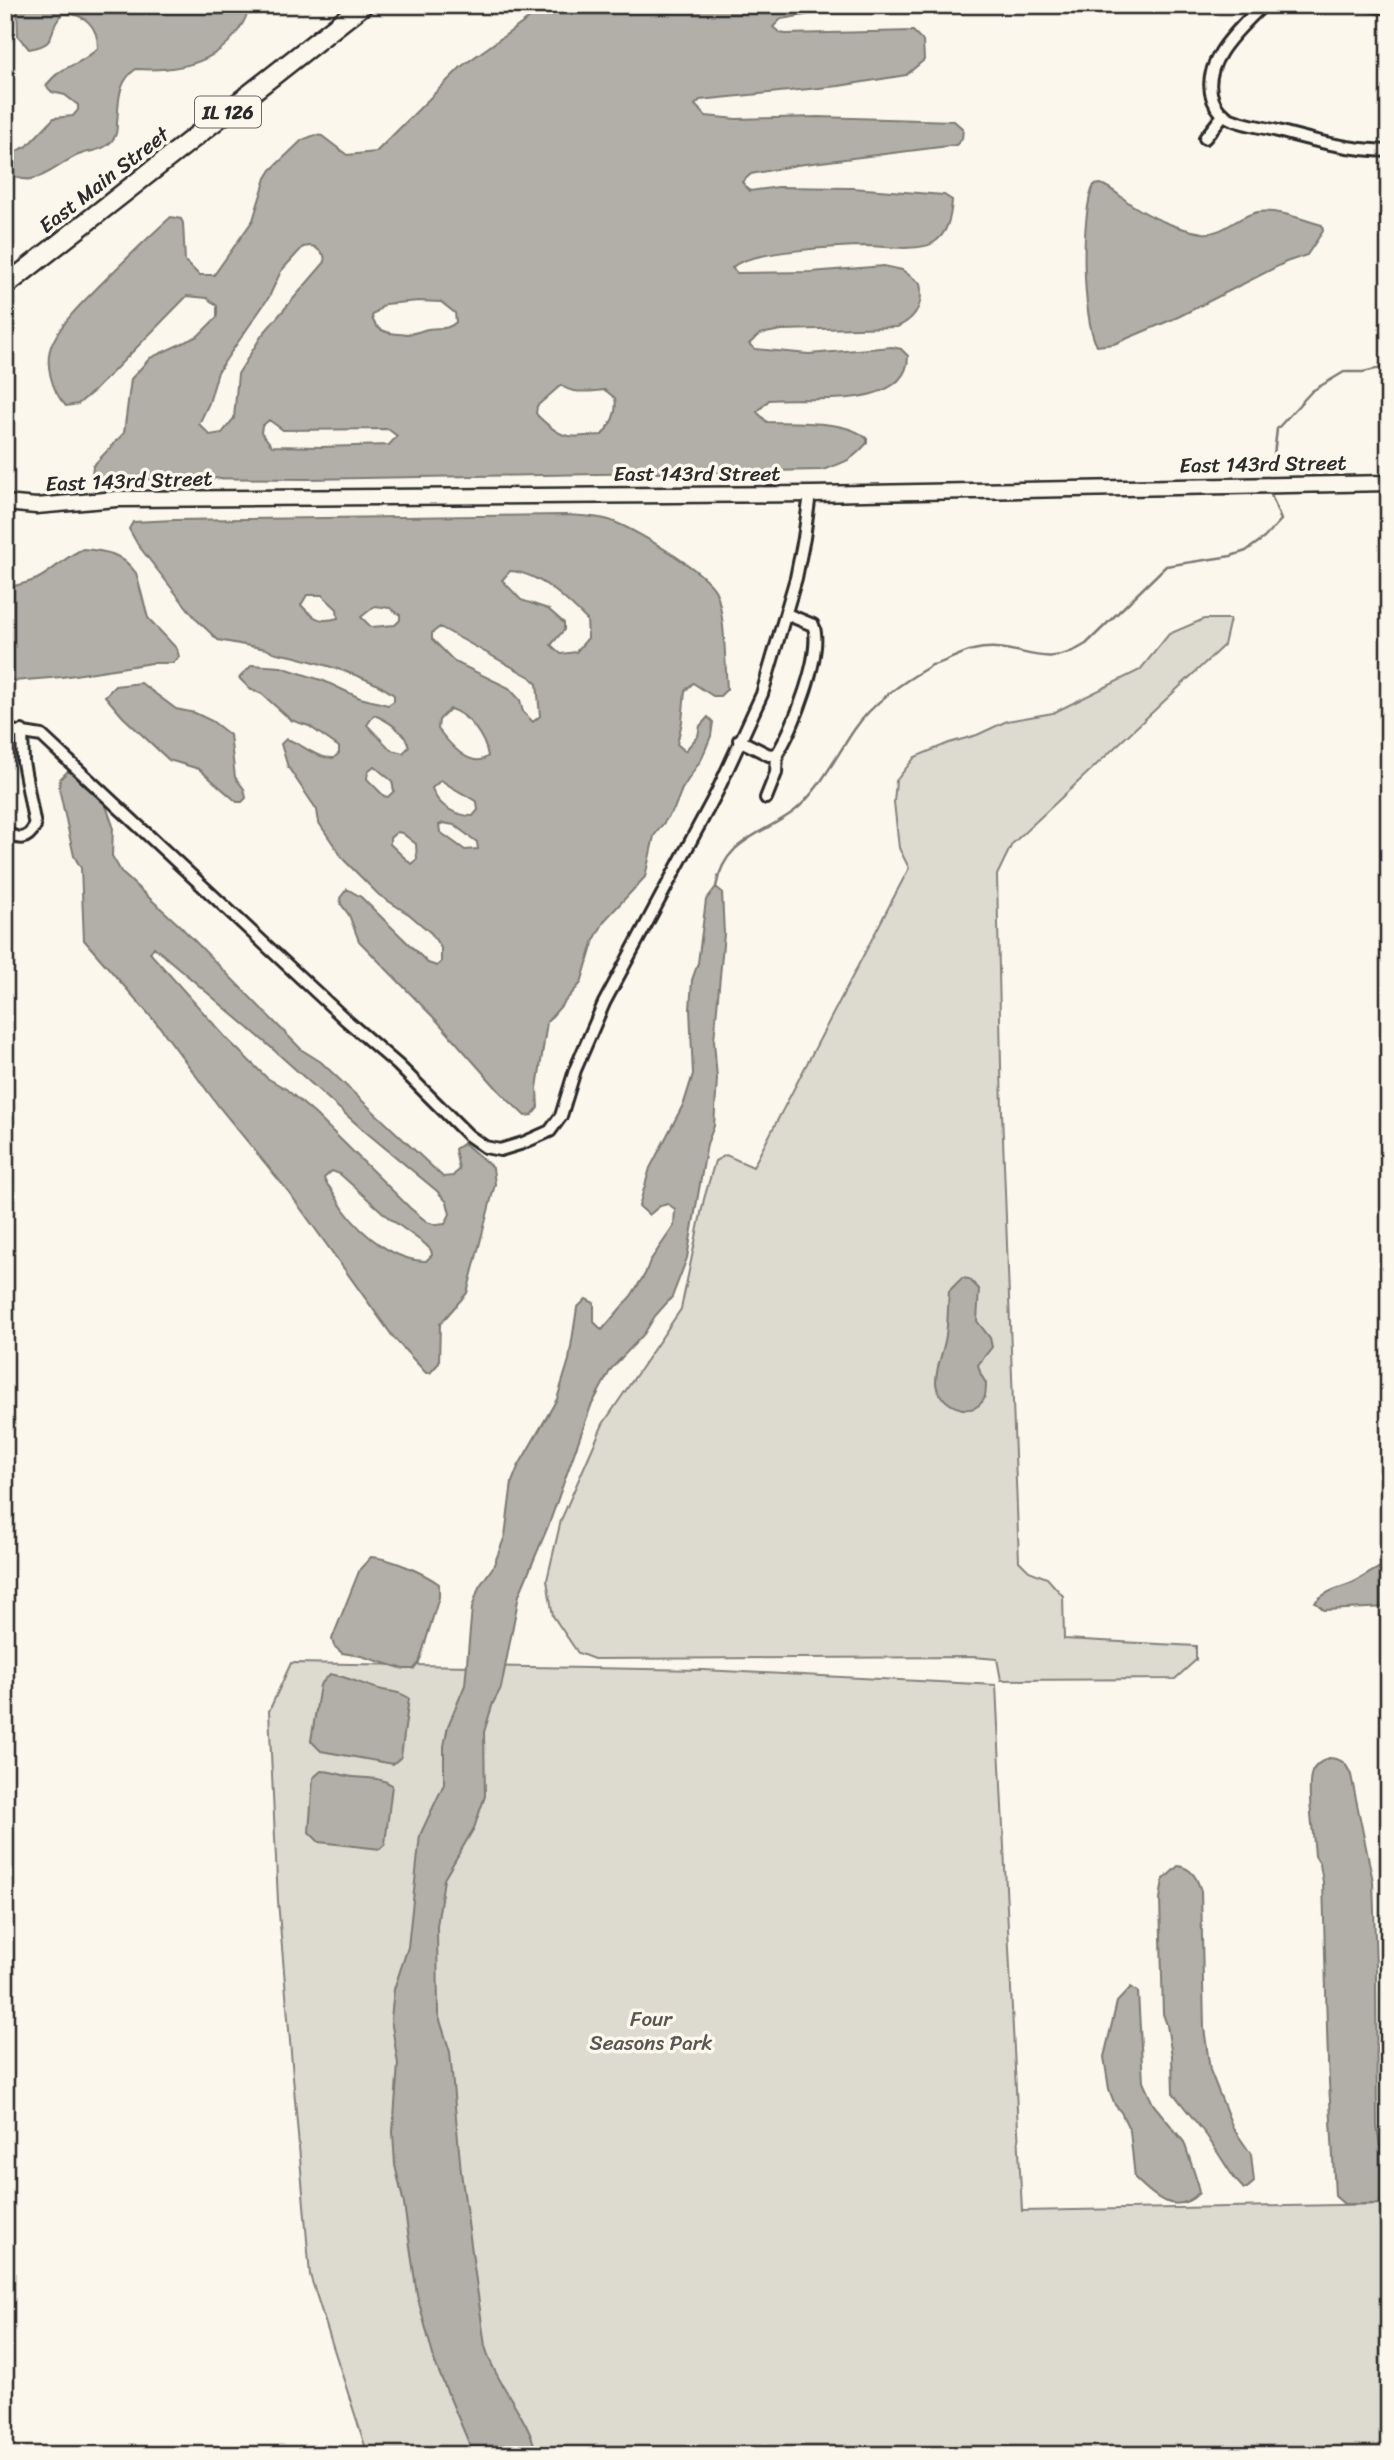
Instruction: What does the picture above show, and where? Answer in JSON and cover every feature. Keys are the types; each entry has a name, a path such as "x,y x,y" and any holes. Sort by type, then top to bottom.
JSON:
{"main road":[{"name":"East Main Street","path":"5,286 363,5"}],"street":[{"path":"1263,5 1230,40 1211,74 1211,93 1218,109 1230,119 1330,145 1389,151"},
{"path":"1370,5 1389,8"},
{"path":"1205,138 1224,114"},
{"name":"East 143rd Street","path":"5,503 36,506 130,498 810,494 1389,483"},
{"path":"5,730 42,736 346,1020 398,1065 468,1135 485,1147 500,1150 550,1131 561,1116 575,1070 604,1003 704,816 762,694 786,614 804,538 810,494"},
{"path":"766,798 776,773 777,754 789,736 817,643 813,625 786,614"},
{"path":"5,832 16,838 24,838 31,834 35,826 23,762 22,731"},
{"path":"739,740 769,755 777,754"}],"green space":[{"path":"1204,619 1230,619 1224,645 1012,844 997,875 1002,1112 1019,1561 1029,1571 1047,1578 1063,1596 1064,1639 1196,1646 1196,1660 1175,1679 1001,1680 997,1659 973,1657 594,1659 578,1653 553,1616 547,1580 561,1520 603,1424 681,1309 704,1199 715,1161 726,1155 753,1167 909,868 899,848 894,802 896,781 915,757 977,735 1007,721 1053,713 1140,670 1169,634"},
{"name":"Four Seasons Park","path":"291,1663 703,1670 996,1685 1022,2211 1389,2204 1389,2455 368,2455 310,2275 278,1901 269,1711"}],"shaded area":[{"path":"17,5 251,5 232,38 220,50 206,58 173,68 136,69 130,74 122,86 116,135 110,143 76,156 41,176 23,179 14,176 5,168 10,157 26,147 54,118 73,116 78,110 78,105 65,95 52,92 46,86 58,73 98,48 96,33 89,23 78,16 64,13 46,44 29,49 18,36"},
{"path":"548,5 925,5 869,13 817,13 781,19 773,27 786,34 913,31 923,41 924,60 906,75 839,86 700,100 695,105 706,116 736,119 818,117 954,121 963,129 962,139 956,145 797,165 751,174 742,182 750,191 778,187 852,188 944,195 952,200 950,218 945,230 938,239 927,245 902,248 819,248 756,257 732,268 737,273 811,272 884,266 902,270 920,283 918,310 897,327 782,330 760,334 749,344 755,349 809,354 892,347 901,349 908,356 904,374 891,386 852,398 769,400 757,412 767,422 847,428 867,439 867,443 847,460 823,470 308,479 171,478 128,480 101,485 92,475 93,466 124,433 131,379 150,358 198,336 217,317 217,306 207,298 187,296 95,390 78,404 66,406 53,385 49,358 53,342 72,314 171,217 181,219 183,223 185,261 199,275 214,275 253,220 271,170 302,140 315,135 322,136 347,155 376,152 462,66","holes":["303,247 315,247 324,255 325,262 262,335 238,374 234,418 222,433 210,435 199,424 209,403 218,372 269,297 281,271","441,302 455,313 456,322 445,328 402,334 386,332 374,323 372,316 385,304","561,385 576,391 605,390 615,398 616,403 613,418 602,435 581,436 567,436 554,430 538,416 537,406","269,420 283,430 388,429 397,436 389,445 272,446 261,432 262,426"]},
{"path":"1101,184 1148,214 1176,226 1203,233 1218,231 1251,214 1266,211 1322,225 1323,231 1307,255 1286,262 1178,317 1114,344 1097,346 1088,313 1085,241 1089,199 1094,185"},
{"path":"566,515 593,517 620,525 667,551 698,573 716,592 723,626 727,689 720,696 713,696 693,683 685,691 677,744 685,751 698,736 700,726 708,717 713,722 711,736 674,809 654,836 645,877 605,920 594,940 581,983 547,1022 537,1088 538,1108 532,1115 525,1116 501,1093 439,1023 359,941 349,915 341,904 340,898 347,889 361,897 428,963 437,966 441,962 441,948 431,933 410,915 379,895 344,860 319,823 317,810 288,767 281,744 286,739 327,758 334,758 339,753 339,747 309,726 291,720 239,678 252,665 281,667 324,681 360,698 388,705 394,701 394,695 373,682 332,667 266,649 218,640 197,620 138,545 129,529 133,522","holes":["510,571 532,577 562,596 587,620 588,638 576,652 561,654 551,645 564,630 564,623 548,609 521,600 502,580","307,595 322,595 337,609 338,618 322,620 314,617 301,605","375,606 390,608 400,615 400,620 395,625 371,627 361,617","440,627 530,677 537,684 540,716 533,722 523,712 520,700 509,688 455,662 432,639 432,633","450,709 457,712 475,728 488,756 481,760 467,757 438,729 439,720","374,715 390,723 404,736 409,747 403,753 391,750 367,725","374,766 392,781 394,791 388,797 384,796 367,779 368,771","441,780 477,802 478,810 473,816 460,814 448,809 432,788","439,825 454,825 477,842 478,849 465,850 440,832","397,832 416,844 417,859 411,864 390,844 390,838"]},
{"path":"83,549 113,554 130,566 136,573 148,618 177,649 179,657 173,663 152,663 62,677 14,681 5,674 5,590 37,579"},
{"path":"141,683 176,709 195,713 212,721 230,735 235,777 244,789 246,798 242,802 237,802 199,769 169,760 123,717 105,696 115,686"},
{"path":"68,771 105,803 113,826 112,856 122,873 179,925 302,1050 321,1062 443,1177 453,1176 459,1169 455,1149 464,1143 493,1168 495,1184 467,1293 440,1324 439,1363 430,1373 426,1373 394,1338 288,1191 220,1108 159,1026 84,940 81,868 74,856 59,788 60,779","holes":["154,947 437,1191 447,1202 450,1214 445,1224 427,1222 316,1115 286,1089 267,1078 227,1039 150,953","332,1171 340,1174 389,1218 425,1244 432,1255 426,1261 403,1257 380,1245 360,1229 326,1183 324,1178"]},
{"path":"716,887 722,892 724,934 714,1040 717,1079 714,1126 707,1144 687,1258 672,1297 644,1334 611,1369 591,1406 549,1524 519,1595 501,1688 484,1732 485,1796 474,1828 444,1879 437,1926 438,2014 450,2052 461,2172 485,2346 496,2374 527,2427 537,2455 474,2455 435,2363 417,2295 404,2204 395,2165 393,2132 398,2064 391,2019 394,1989 408,1947 420,1835 444,1784 444,1746 448,1726 465,1685 472,1608 479,1587 493,1567 505,1536 512,1482 557,1399 569,1360 577,1308 586,1299 594,1303 594,1322 602,1330 631,1296 650,1261 674,1226 675,1209 668,1204 660,1206 649,1215 639,1206 650,1168 684,1103 693,1074 690,1009 692,980 698,963 706,900"},
{"path":"962,1278 969,1279 979,1289 977,1321 990,1338 992,1347 978,1365 986,1383 985,1397 978,1406 971,1409 955,1407 948,1402 936,1382 946,1335 949,1291"},
{"path":"371,1557 407,1567 439,1584 439,1597 419,1663 414,1669 404,1669 342,1653 334,1646 332,1639 360,1569"},
{"path":"1389,1563 1389,1607 1324,1610 1315,1602 1328,1592 1354,1582"},
{"path":"330,1674 400,1693 409,1698 401,1757 393,1764 321,1751 311,1741 320,1685"},
{"path":"1329,1758 1343,1762 1351,1775 1373,1881 1377,2127 1380,2146 1389,2155 1389,2204 1344,2204 1335,2196 1323,1882 1320,1864 1315,1856 1310,1789 1313,1769"},
{"path":"321,1771 381,1780 392,1785 385,1844 380,1849 319,1842 309,1832 313,1778"},
{"path":"1178,1866 1193,1874 1201,1891 1204,2028 1210,2070 1233,2128 1251,2154 1254,2182 1244,2189 1173,2093 1172,2056 1163,2014 1160,1899 1163,1880"},
{"path":"1131,1987 1138,1992 1143,2082 1153,2104 1184,2142 1196,2178 1199,2193 1181,2203 1173,2204 1157,2197 1135,2178 1130,2131 1109,2089 1104,2057 1117,2002"}],"waterway":[{"path":"1272,472 1277,429 1312,391 1344,372 1363,372 1389,366"},
{"path":"716,887 720,871 735,849 802,804 862,720 900,686 932,665 973,650 1004,649 1055,656 1086,644 1166,566 1231,556 1246,551 1264,538 1281,520 1271,495"}]}
